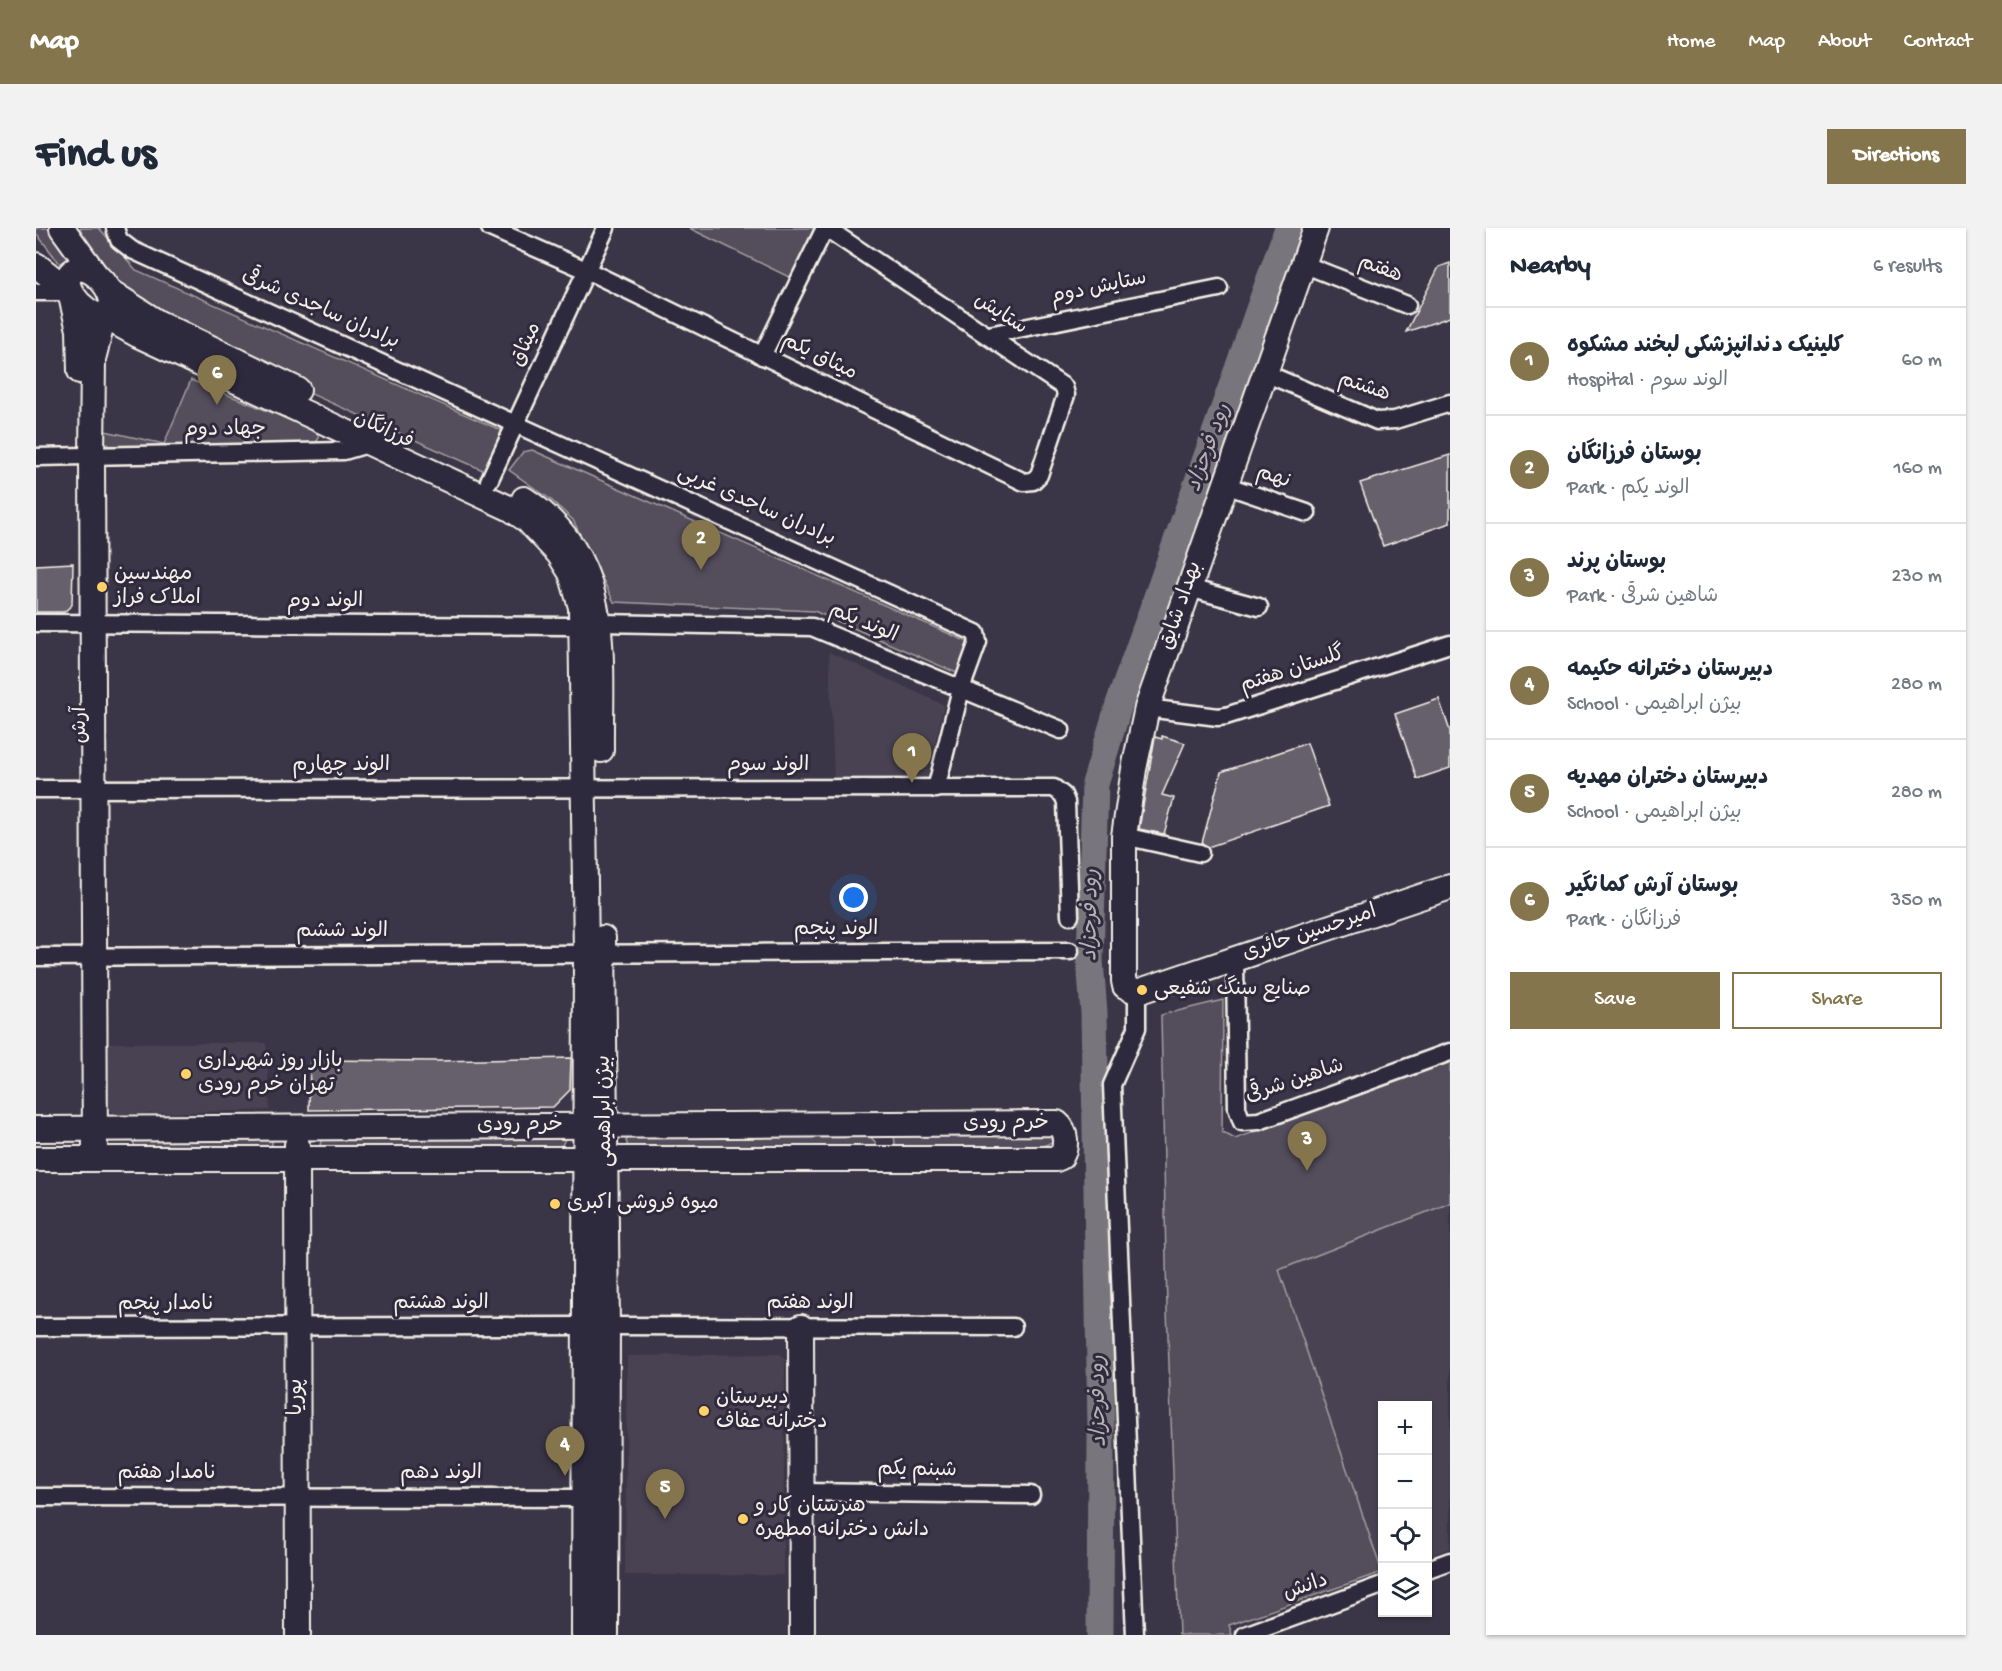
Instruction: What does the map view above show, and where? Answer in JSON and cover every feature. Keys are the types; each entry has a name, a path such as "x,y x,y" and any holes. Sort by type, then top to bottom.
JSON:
{"street":[{"name":"فرزانگان","path":"62,228 102,283 157,321 371,433 485,487 527,520 559,554 571,573 583,625"},
{"name":"برادران ساجدی شرقی","path":"115,228 118,240 132,250 516,423"},
{"name":"میثاق یکم","path":"490,228 586,270 1024,482 1033,481"},
{"name":"میثاق","path":"485,487 606,228"},
{"path":"762,356 825,228"},
{"name":"ستایش","path":"825,228 1064,387 1066,395 1039,475 1033,481"},
{"name":"بهداد شایق","path":"1137,992 1125,986 1124,981 1124,836 1134,769 1147,708 1316,228"},
{"name":"هفتم","path":"1303,264 1407,305"},
{"path":"36,265 70,292"},
{"path":"70,292 68,282 71,272 81,268 102,283"},
{"name":"آرش","path":"86,457 93,360 104,316 112,306 102,283"},
{"name":"ستایش دوم","path":"989,335 1219,288"},
{"path":"36,292 70,292"},
{"name":"فرزانگان","path":"70,292 92,314 104,316 138,335 371,433"},
{"name":"آرش","path":"70,292 79,330 86,457 89,957 87,1159"},
{"name":"هشتم","path":"1265,373 1377,421 1395,420 1450,403"},
{"name":"برادران ساجدی غربی","path":"516,423 976,633 978,642 961,689"},
{"name":"جهاد دوم","path":"36,457 344,451 361,446 371,433"},
{"name":"نهم","path":"1225,485 1307,513"},
{"path":"1189,588 1259,607"},
{"name":"الوند دوم","path":"36,623 583,625"},
{"name":"الوند یکم","path":"583,625 812,627 1061,730"},
{"name":"بیژن ابراهیمی","path":"583,625 593,788 596,1125 595,1499 584,1635"},
{"name":"گلستان هفتم","path":"1147,708 1218,717 1226,716 1450,644"},
{"path":"936,789 961,689"},
{"name":"الوند چهارم","path":"36,789 593,788"},
{"name":"الوند سوم","path":"593,788 1054,788 1063,795 1066,802 1070,916"},
{"path":"1124,836 1200,853"},
{"name":"امیرحسین حائری","path":"1137,992 1450,887"},
{"name":"الوند پنجم","path":"595,953 1070,951"},
{"name":"الوند ششم","path":"36,957 595,953"},
{"name":"شاهین شرقی","path":"1235,959 1238,1108 1242,1122 1258,1121 1450,1052"},
{"path":"1135,1635 1112,1085 1137,1028 1137,992"},
{"name":"خرم رودی","path":"36,1129 1057,1123 1064,1131 1065,1148 1061,1157 1056,1159 36,1159"},
{"path":"886,1124 886,1159"},
{"name":"پوریا","path":"297,1128 297,1635"},
{"name":"الوند هشتم","path":"297,1327 596,1326"},
{"name":"الوند هفتم","path":"596,1326 1013,1327"},
{"name":"نامدار پنجم","path":"36,1327 297,1327"},
{"path":"801,1327 802,1635"},
{"name":"شبنم یکم","path":"802,1492 1031,1495"},
{"name":"الوند دهم","path":"297,1496 595,1499"},
{"name":"نامدار هفتم","path":"36,1497 297,1496"},
{"name":"بیژن ابراهیمی","path":"595,1499 606,1635"},
{"path":"1432,1568 1450,1561"},
{"name":"دانش","path":"1244,1634 1378,1587"}],"shaded area":[{"path":"36,228 51,228 67,253 67,261 60,264 36,233"},
{"path":"79,228 99,228 136,270 505,432 485,471 203,346 123,291"},
{"path":"689,228 812,228 815,230 791,278"},
{"path":"191,380 315,430 319,438 313,447 114,448 104,442 105,431 164,444"},
{"path":"532,450 968,642 959,674 814,611 614,602 573,520 550,499 509,470 523,452"},
{"path":"829,652 944,705 926,780 834,779"},
{"path":"1223,1000 1222,1132 1235,1139 1450,1062 1450,1203 1279,1270 1378,1560 1378,1573 1229,1625 1232,1635 1179,1635 1167,1309 1161,1015"},
{"name":"بازار روز شهرداری تهران خرم رودی","path":"104,1043 266,1043 270,1110 115,1114 105,1106"},
{"path":"1051,1133 1054,1141 1044,1146 900,1148 895,1144 894,1135"},
{"path":"322,1135 563,1135 565,1139 562,1145 553,1149 324,1149 320,1146"},
{"path":"630,1135 869,1135 876,1143 875,1149 631,1154 626,1141"},
{"path":"131,1138 272,1139 272,1145 264,1149 136,1148"},
{"path":"1450,1203 1450,1548 1432,1555 1432,1401 1378,1401 1378,1558 1278,1270"},
{"path":"780,1354 785,1360 783,1575 625,1575 627,1356"}],"building":[{"path":"1450,263 1450,317 1406,332 1439,267"},
{"path":"1450,455 1450,523 1383,546 1360,483"},
{"path":"73,563 72,605 64,612 36,612 36,565"},
{"path":"1439,699 1450,731 1450,768 1417,779 1395,714"},
{"path":"1162,736 1185,743 1162,795 1174,798 1164,834 1139,829 1155,737 1162,739"},
{"path":"1307,743 1329,806 1208,847 1202,843 1221,772"},
{"path":"571,1058 570,1090 553,1107 309,1110 310,1060 438,1061"}],"waterway":[{"name":"رود فرحزاد","path":"1100,1635 1101,1430 1094,1013 1090,960 1095,784 1120,701 1288,228"}],"place":[{"name":"بوستان آرش کمانگیر","path":"217,405"},
{"name":"بوستان فرزانگان","path":"701,570"},
{"name":"مهندسین املاک فراز","path":"102,587"},
{"name":"کلینیک دندانپزشکی لبخند مشکوه","path":"912,783"},
{"name":"صنایع سنگ شفیعی","path":"1142,990"},
{"name":"بازار روز شهرداری تهران خرم رودی","path":"186,1074"},
{"name":"بوستان پرند","path":"1307,1171"},
{"name":"میوه فروشی اکبری","path":"555,1204"},
{"name":"دبیرستان دخترانه عفاف","path":"704,1411"},
{"name":"دبیرستان دخترانه حکیمه","path":"565,1476"},
{"name":"دبیرستان دختران مهدیه","path":"665,1519"},
{"name":"هنرستان کار و دانش دخترانه مطهره","path":"743,1519"}]}
